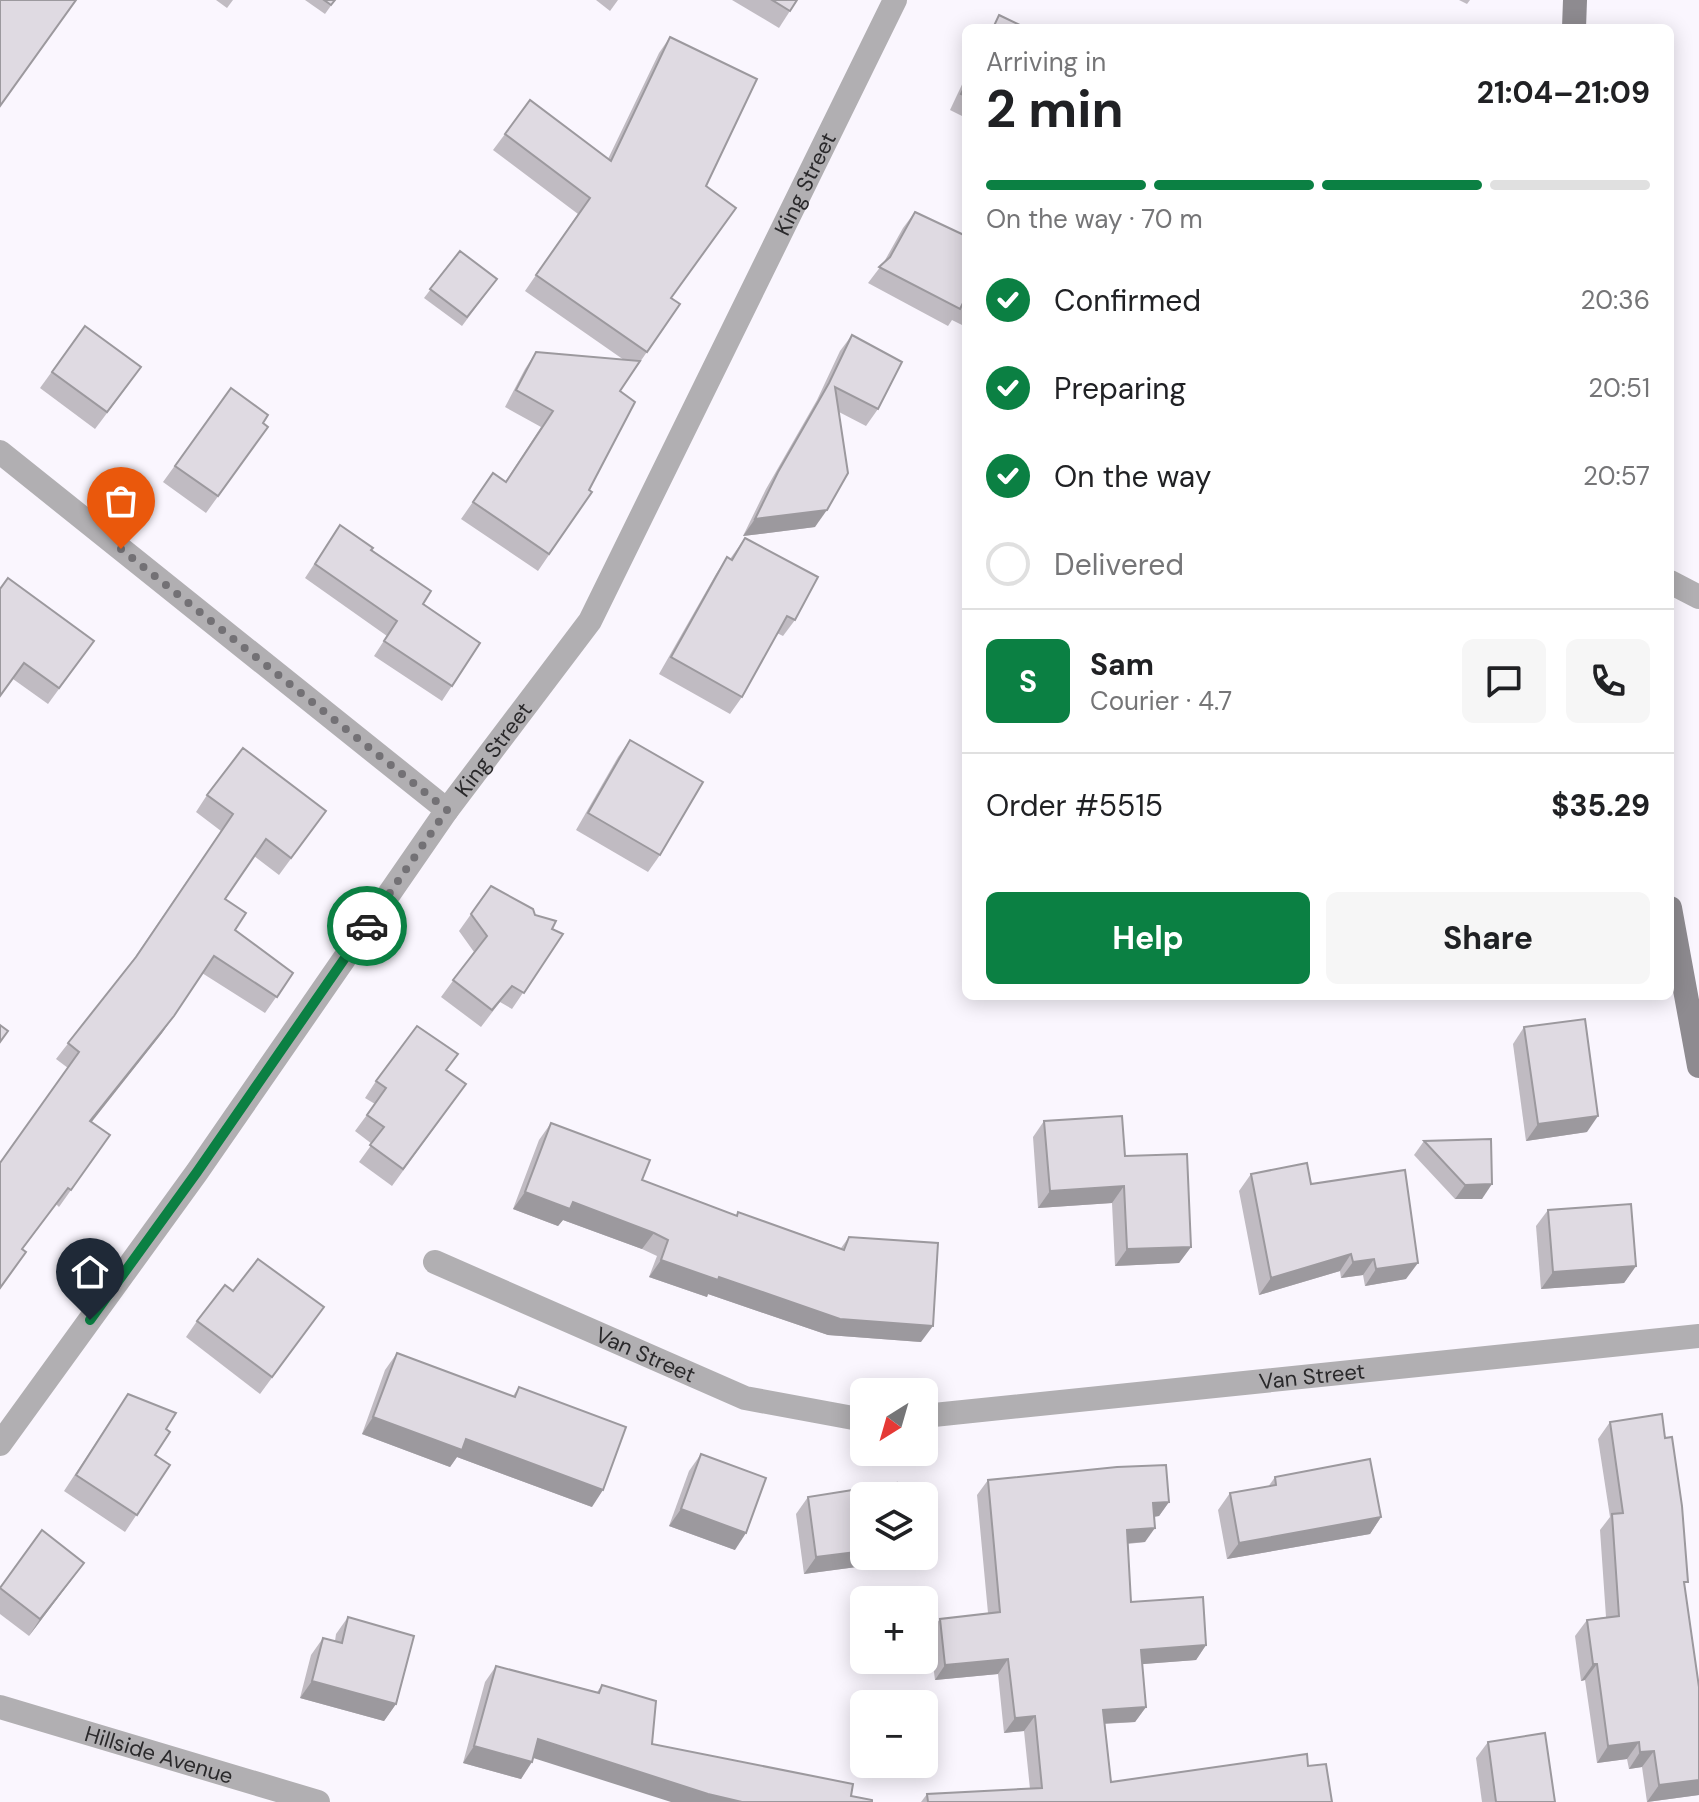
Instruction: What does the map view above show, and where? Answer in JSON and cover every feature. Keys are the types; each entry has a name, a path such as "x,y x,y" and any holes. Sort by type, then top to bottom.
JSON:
{"main road":[{"path":"1574,24 1575,0"},
{"path":"1674,930 1699,1066"}],"street":[{"name":"King Street","path":"0,1444 197,1172 447,810 590,621 895,0"},
{"path":"0,452 447,810"},
{"path":"1674,584 1699,597"},
{"name":"Van Street","path":"435,1262 745,1398 850,1417"},
{"name":"Van Street","path":"938,1415 1699,1336"},
{"name":"Hillside Avenue","path":"0,1707 318,1802"}],"building":[{"path":"0,0 76,0 0,106"},
{"path":"772,0 797,0 790,11"},
{"path":"999,15 1018,24 995,24"},
{"path":"670,37 757,79 706,186 736,208 671,298 680,304 647,352 536,275 590,198 505,134 530,100 611,161"},
{"path":"915,212 962,234 960,309 879,267 890,257"},
{"path":"460,251 497,279 467,317 430,289"},
{"path":"85,326 141,367 107,412 52,372"},
{"path":"852,335 902,362 878,409 835,387 848,473 827,510 755,519 829,383"},
{"path":"536,352 640,361 620,391 635,402 589,490 592,492 549,554 473,502 493,473 506,482 553,411 516,390"},
{"path":"231,388 268,415 263,423 268,427 218,496 175,466"},
{"path":"340,525 431,591 423,604 480,643 452,686 384,641 397,621 315,564"},
{"path":"745,538 818,577 795,620 787,616 742,697 671,657 727,557 732,560"},
{"path":"8,578 94,641 59,688 24,663 0,696 0,589"},
{"path":"630,740 703,782 660,855 588,813"},
{"path":"243,748 326,811 291,858 266,839 225,899 246,913 235,930 293,973 277,997 214,956 174,1016 90,1121 110,1135 71,1190 68,1188 22,1249 26,1252 0,1288 0,1163 79,1052 68,1043 136,957 233,814 207,795"},
{"path":"491,886 533,909 535,915 556,921 552,929 563,934 524,993 512,986 492,1010 453,980 487,936 471,914"},
{"path":"1585,1019 1598,1116 1538,1124 1524,1027"},
{"path":"0,1025 8,1031 0,1042"},
{"path":"417,1026 458,1054 446,1070 466,1084 403,1169 370,1145 384,1127 367,1115 386,1088 376,1081"},
{"path":"1122,1116 1125,1156 1187,1154 1191,1247 1127,1249 1124,1186 1050,1191 1044,1121"},
{"path":"551,1123 650,1160 642,1180 737,1216 738,1212 844,1250 849,1237 938,1243 933,1326 840,1319 719,1277 718,1280 661,1260 668,1240 654,1233 573,1202 570,1209 525,1192"},
{"path":"1491,1139 1492,1184 1465,1185 1424,1141"},
{"path":"1307,1163 1311,1184 1405,1170 1418,1263 1376,1269 1374,1259 1353,1262 1351,1254 1271,1278 1251,1174"},
{"path":"1631,1204 1636,1266 1553,1272 1548,1210"},
{"path":"258,1259 324,1307 272,1377 197,1321 225,1285 233,1291"},
{"path":"397,1353 515,1397 519,1387 626,1427 603,1490 466,1439 462,1450 373,1417"},
{"path":"128,1394 176,1413 166,1429 170,1432 155,1455 170,1465 137,1515 76,1475"},
{"path":"1662,1414 1665,1438 1672,1437 1682,1506 1688,1582 1684,1582 1699,1687 1699,1780 1659,1785 1654,1751 1640,1752 1639,1742 1608,1746 1597,1664 1593,1664 1587,1620 1619,1616 1612,1514 1623,1513 1610,1422"},
{"path":"701,1454 766,1478 746,1533 681,1509"},
{"path":"1370,1459 1381,1517 1239,1543 1230,1493 1276,1485 1275,1477"},
{"path":"1166,1465 1169,1502 1153,1503 1155,1528 1127,1530 1131,1602 1203,1597 1206,1645 1141,1650 1146,1707 1103,1710 1111,1782 1307,1754 1308,1766 1326,1764 1332,1802 928,1802 927,1794 1042,1788 1035,1716 1015,1718 1008,1659 945,1665 940,1619 1000,1612 988,1480"},
{"path":"850,1490 850,1553 816,1557 808,1497"},
{"path":"42,1530 84,1563 40,1619 0,1588"},
{"path":"348,1617 414,1636 396,1704 312,1681 323,1638 342,1643"},
{"path":"496,1666 599,1693 602,1685 656,1701 652,1744 853,1784 851,1796 872,1802 742,1802 538,1739 532,1762 474,1746"},
{"path":"1545,1733 1555,1802 1496,1802 1488,1742"}],"way so far":[{"path":"121,549 447,810 367,926"}],"route":[{"path":"90,1320 197,1172 367,926"}]}
